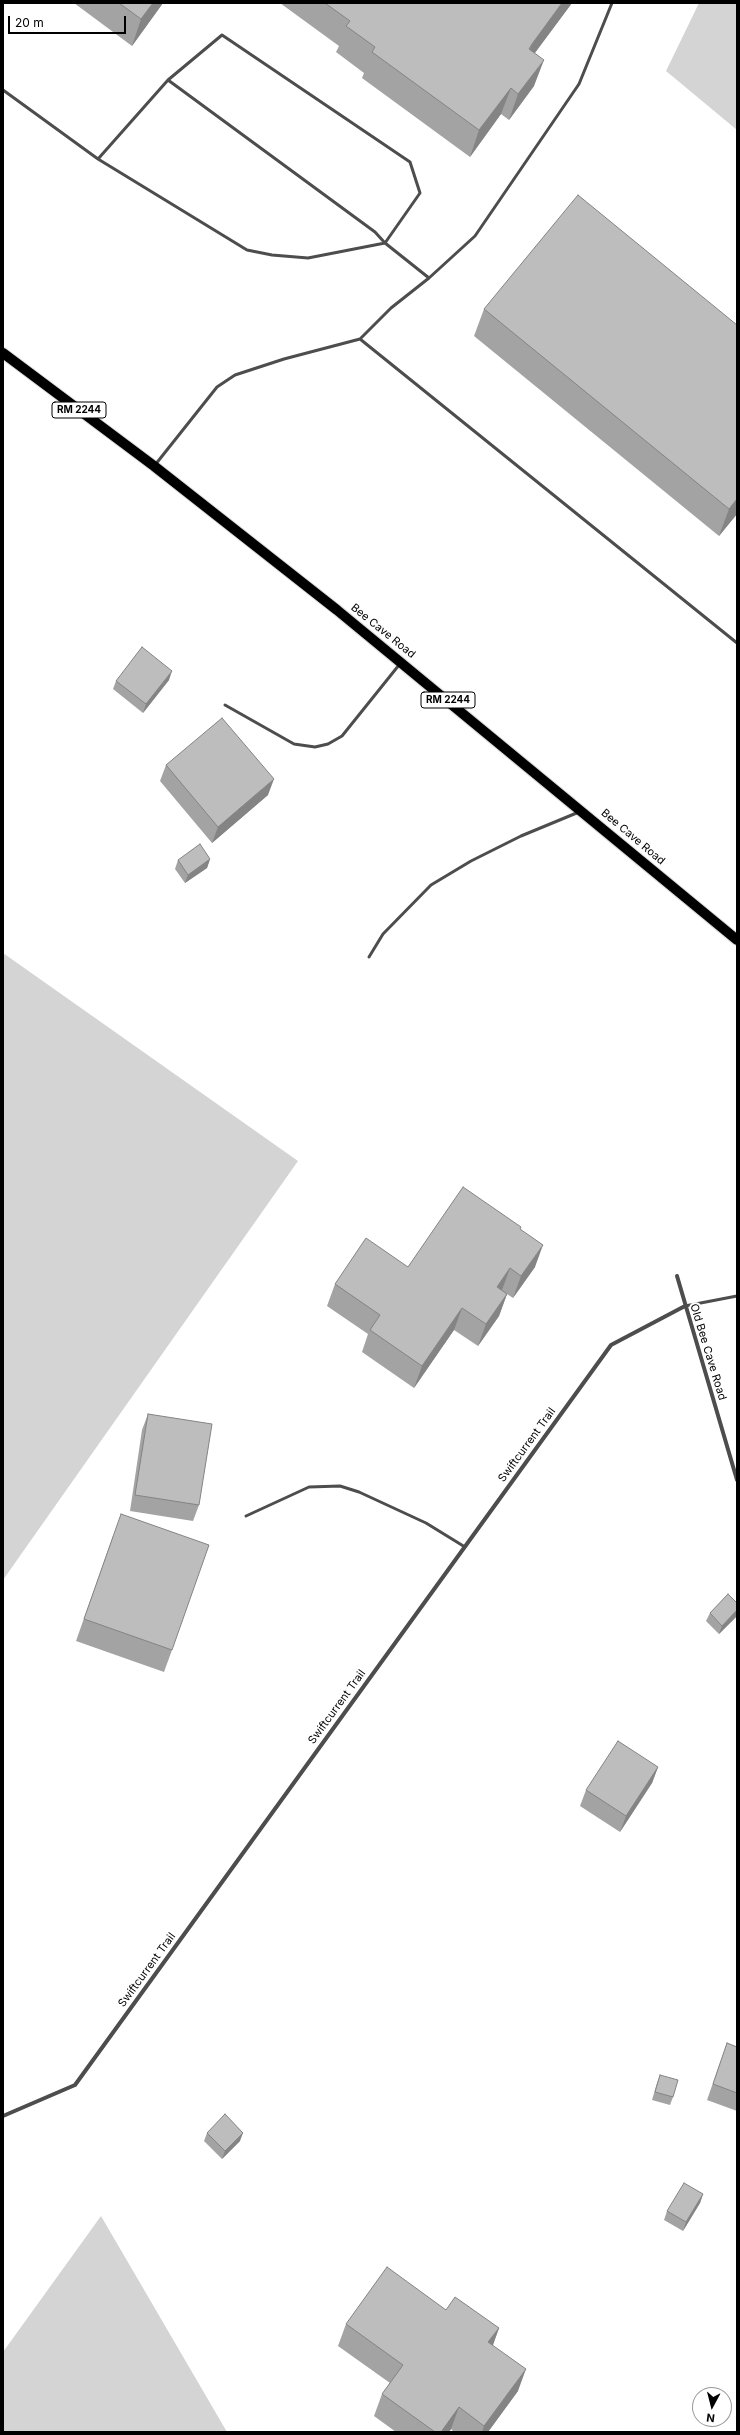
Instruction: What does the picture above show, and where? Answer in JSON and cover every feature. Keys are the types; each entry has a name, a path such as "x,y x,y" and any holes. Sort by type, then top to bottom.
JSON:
{"main road":[{"name":"Bee Cave Road","path":"3,353 154,466 402,662 737,940"}],"street":[{"name":"Old Bee Cave Road","path":"677,1276 737,1480"},
{"name":"Swiftcurrent Trail","path":"3,2116 75,2084 611,1345 685,1306"}],"lane":[{"path":"154,466 206,398 217,387 229,379 284,359 360,339 391,308 429,278 475,236 579,84 612,3"},
{"path":"3,90 98,159 247,250 308,258 385,243 420,193 410,162 222,35 168,80 98,159"},
{"path":"168,80 374,232 385,243 429,278"},
{"path":"360,339 737,643"},
{"path":"225,706 294,744 315,747 328,744 342,736 402,662"},
{"path":"369,957 383,934 431,886 471,861 521,836 583,811"},
{"path":"685,1306 737,1296"},
{"path":"246,1516 309,1486 340,1486 366,1495 426,1523 465,1547"}],"shaded area":[{"path":"699,3 737,3 737,130 666,71"},
{"path":"3,953 298,1161 3,1580"},
{"path":"101,2216 227,2432 3,2432 3,2352"}],"building":[{"path":"119,3 153,3 141,19"},
{"path":"325,3 562,3 529,49 544,60 518,94 511,88 479,130 372,52 375,47 346,26 350,21"},
{"path":"578,195 737,325 737,499 729,509 484,309"},
{"path":"142,647 172,671 146,704 116,681"},
{"path":"222,718 274,779 218,827 166,765"},
{"path":"200,844 210,859 188,875 178,860"},
{"path":"463,1187 521,1227 520,1229 543,1245 521,1276 510,1268 497,1287 507,1294 486,1324 462,1308 422,1366 370,1330 380,1315 335,1284 366,1238 408,1267"},
{"path":"148,1414 212,1424 199,1505 135,1495"},
{"path":"121,1514 209,1545 172,1650 84,1619"},
{"path":"728,1594 737,1603 737,1610 722,1626 710,1613"},
{"path":"618,1741 658,1767 626,1816 586,1790"},
{"path":"727,2043 737,2047 737,2093 713,2084"},
{"path":"660,2075 678,2080 673,2097 655,2092"},
{"path":"225,2114 243,2133 225,2151 207,2133"},
{"path":"684,2183 703,2194 686,2222 667,2211"},
{"path":"387,2267 446,2310 455,2297 499,2328 488,2342 526,2369 484,2426 459,2407 441,2432 435,2432 382,2394 403,2365 346,2324"}]}
